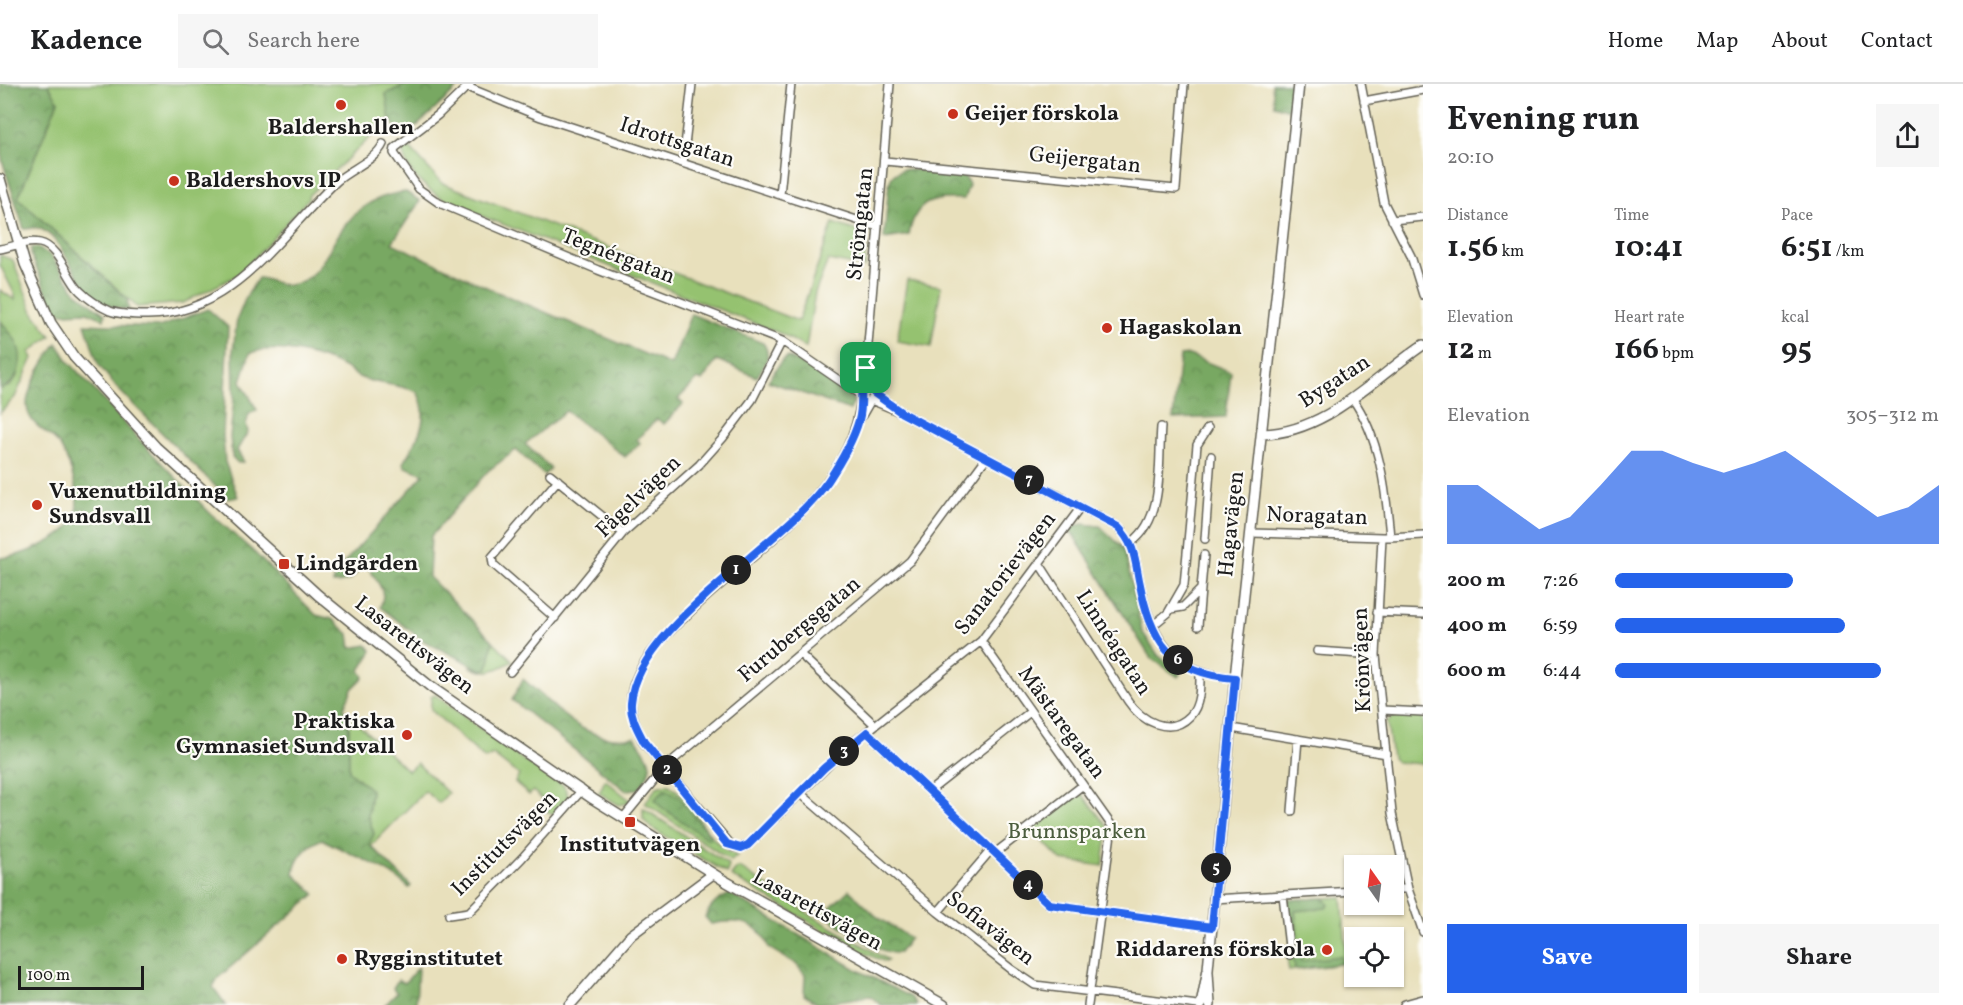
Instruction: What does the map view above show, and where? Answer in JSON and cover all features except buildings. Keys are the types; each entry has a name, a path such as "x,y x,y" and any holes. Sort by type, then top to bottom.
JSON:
{"street":[{"path":"683,163 692,84"},
{"path":"780,195 791,84"},
{"name":"Strömgatan","path":"741,848 727,844 644,742 634,723 630,705 634,683 653,648 819,493 844,453 872,394 866,368 890,84"},
{"name":"Geijergatan","path":"885,161 1176,189 1184,84"},
{"name":"Hagavägen","path":"1199,1005 1208,969 1235,678 1299,84"},
{"path":"1361,84 1384,203 1411,256 1423,295"},
{"name":"Idrottsgatan","path":"469,86 541,117 878,227"},
{"name":"Tegnérgatan","path":"469,86 438,115 396,146 394,151 419,189 453,211 782,341 861,394"},
{"path":"1364,101 1423,90"},
{"path":"0,249 18,244 43,243 51,249 78,289 90,300 111,311 154,315 195,305 245,277 337,181 377,153 383,144"},
{"name":"Lasarettsvägen","path":"0,178 18,244 57,332 105,393 156,447 318,595 431,687 516,748 713,874 944,1005"},
{"path":"1392,220 1423,217"},
{"name":"Fågelvägen","path":"510,672 623,533 699,465 723,438 752,400 782,341"},
{"name":"Bygatan","path":"1262,434 1299,428 1324,417 1423,345"},
{"name":"Strömgatan","path":"860,418 861,379 866,368"},
{"path":"861,394 872,394 888,409 902,413 1111,522 1132,542 1151,627 1169,653 1184,664 1235,678"},
{"path":"861,394 872,394"},
{"path":"1352,398 1369,427 1379,464 1390,537 1382,537"},
{"path":"1132,542 1140,536 1154,511 1161,427"},
{"path":"1151,627 1171,609 1184,585 1197,445 1208,428"},
{"path":"1205,539 1211,456"},
{"name":"Furubergsgatan","path":"623,818 665,767 910,561 987,458"},
{"path":"550,474 623,533"},
{"path":"555,618 493,564 492,557 558,480"},
{"name":"Sanatorievägen","path":"741,848 748,845 824,768 981,641 1081,507"},
{"name":"Noragatan","path":"1251,533 1382,537"},
{"name":"Noragatan","path":"1390,537 1423,535"},
{"name":"Krönvägen","path":"1382,537 1376,655 1392,813 1408,889 1423,932"},
{"path":"1198,626 1204,555"},
{"name":"Linnéagatan","path":"1039,563 1128,701 1144,720 1160,725 1177,725 1191,715 1198,700 1200,670"},
{"path":"1171,609 1183,607 1201,589"},
{"path":"1377,612 1423,614"},
{"name":"Mästaregatan","path":"981,641 1112,826 1100,912"},
{"path":"1317,651 1376,655"},
{"path":"800,654 875,725"},
{"path":"1382,710 1423,712"},
{"path":"931,790 1030,712"},
{"path":"1231,728 1387,754"},
{"path":"867,732 931,790 1049,904 1212,927"},
{"path":"1292,811 1298,740"},
{"path":"938,912 993,852 1083,785"},
{"name":"Institutsvägen","path":"449,915 469,912 522,858 582,790"},
{"name":"Sofiavägen","path":"800,793 938,912 1035,985 1199,1005"},
{"path":"570,1005 631,935 713,874"},
{"path":"1213,899 1344,892"},
{"path":"1283,895 1290,955"},
{"path":"1088,1005 1100,912"},
{"name":"Hagavägen","path":"1208,969 1210,1005"},
{"path":"1405,1005 1423,1000"}],"green space":[{"path":"0,84 48,84 58,101 18,198 127,299 129,310 105,304 90,293 62,250 47,232 36,228 24,229 2,160"},
{"name":"Baldershovs IP","path":"48,84 407,84 386,94 390,119 308,196 309,198 240,274 183,303 137,307 18,198 58,101"},
{"path":"407,84 462,84 418,125 399,134 390,119 386,94"},
{"path":"1272,84 1292,84 1289,110 1274,105"},
{"path":"406,144 442,183 798,321 833,223 866,234 865,267 828,260 815,293 806,348 782,334 454,205 429,189 414,175 404,157 402,148"},
{"path":"903,169 964,174 969,185 964,199 943,199 921,208 909,235 884,239 889,183 893,175"},
{"path":"406,192 420,201 392,243 495,291 671,365 691,314 763,343 767,352 766,360 757,377 717,360 702,381 698,379 678,399 683,404 664,424 657,419 637,439 640,443 625,457 566,411 525,444 551,468 544,475 516,450 488,471 431,536 429,577 493,641 488,668 482,670 424,641 380,607 382,590 367,564 351,579 333,583 335,573 424,474 405,467 403,463 418,437 423,420 423,411 417,392 366,380 344,367 310,354 285,350 261,350 250,353 241,381 257,410 249,414 246,424 248,432 237,450 244,462 238,463 232,457 230,437 234,397 233,351 237,319 246,297 258,278 289,285 309,277 317,269 341,231 359,210 381,198"},
{"path":"38,247 51,256 76,292 105,314 104,319 87,312 63,313 54,310 31,255 31,248"},
{"path":"0,255 13,260 33,312 51,336 30,352 33,358 15,397 0,413 0,389 10,386 17,376 16,341 0,320 0,290 15,300 15,295 0,265"},
{"path":"907,280 941,286 931,347 897,341"},
{"path":"208,309 228,327 223,435 225,462 238,497 228,499 116,387 98,364 85,324 159,327"},
{"path":"0,320 15,340 20,361 19,369 12,381 0,389"},
{"path":"57,343 69,362 210,513 254,552 316,615 332,619 349,634 351,648 367,645 372,651 360,670 364,677 352,689 344,708 349,725 349,771 371,790 368,816 374,834 369,844 411,886 409,888 379,867 322,839 312,845 300,857 294,874 315,894 218,978 213,987 226,1005 0,1005 0,558 31,550 53,539 71,525 75,517 76,490 68,462 56,441 31,419 27,405 34,381"},
{"path":"1189,355 1231,372 1226,417 1173,419 1180,356"},
{"path":"788,357 815,371 850,396 854,401 850,410 768,381 782,360"},
{"path":"1083,524 1100,526 1124,549 1142,631 1158,655 1180,674 1178,677 1150,657 1070,530 1073,526"},
{"path":"493,641 513,661 497,669 486,671 481,671 469,666 482,670 488,668"},
{"path":"523,679 573,723 587,731 617,738 635,737 650,763 648,774 639,789 625,790 512,700"},
{"path":"435,695 523,760 564,786 569,798 560,813 553,815 539,806 544,801 533,791 529,795 515,782 519,775 493,755 485,759 431,710 431,697"},
{"path":"1395,714 1423,715 1423,764 1396,762 1392,758 1387,722"},
{"path":"353,719 408,771 417,763 448,793 439,803 425,791 371,846 368,844 374,834 368,816 371,790 349,772 349,725"},
{"path":"605,780 632,802 619,805 599,793"},
{"path":"667,784 686,800 717,842 737,856 731,861 645,803 657,787"},
{"path":"665,789 679,797 711,837 709,840 660,806 655,799"},
{"name":"Brunnsparken","path":"1082,794 1108,827 1103,866 1061,860 1031,829 1073,797"},
{"path":"643,808 729,865 727,873 651,828 643,819"},
{"path":"740,868 812,916 888,960 886,962 859,951 731,876 736,869"},
{"path":"849,890 876,916 910,938 899,953 891,953 871,945 823,914"},
{"path":"730,894 856,969 911,997 917,1005 881,1005 870,996 818,1004 804,995 805,975 796,964 769,948 765,939 753,927 738,922 711,924 705,917 715,903"},
{"path":"1342,897 1344,963 1289,971 1287,957 1292,957 1288,900"},
{"path":"1324,898 1329,904 1326,908 1295,911 1301,961 1340,956 1343,961 1340,964 1295,970 1286,903 1288,900"},
{"path":"418,967 416,1005 385,1005 397,993 393,988 398,980 405,983"}],"place":[{"name":"Baldershallen","path":"341,105"},
{"name":"Geijer förskola","path":"953,114"},
{"name":"Baldershovs IP","path":"174,181"},
{"name":"Hagaskolan","path":"1107,328"},
{"name":"Vuxenutbildning Sundsvall","path":"37,505"},
{"name":"Lindgården","path":"284,564"},
{"name":"Praktiska Gymnasiet Sundsvall","path":"407,735"},
{"name":"Institutvägen","path":"630,822"},
{"name":"Riddarens förskola","path":"1327,950"},
{"name":"Rygginstitutet","path":"342,959"}],"route":[{"path":"866,368 874,393 902,413 1118,527 1132,542 1144,606 1154,634 1169,653 1184,664 1223,677 1235,678 1217,853 1212,927 1049,904 931,790 867,732 824,768 748,845 741,848 727,844 665,767 650,752 634,723 630,705 634,683 643,663 653,648 702,600 819,493 844,453 860,418 859,394 862,388 861,379 866,368"}]}
